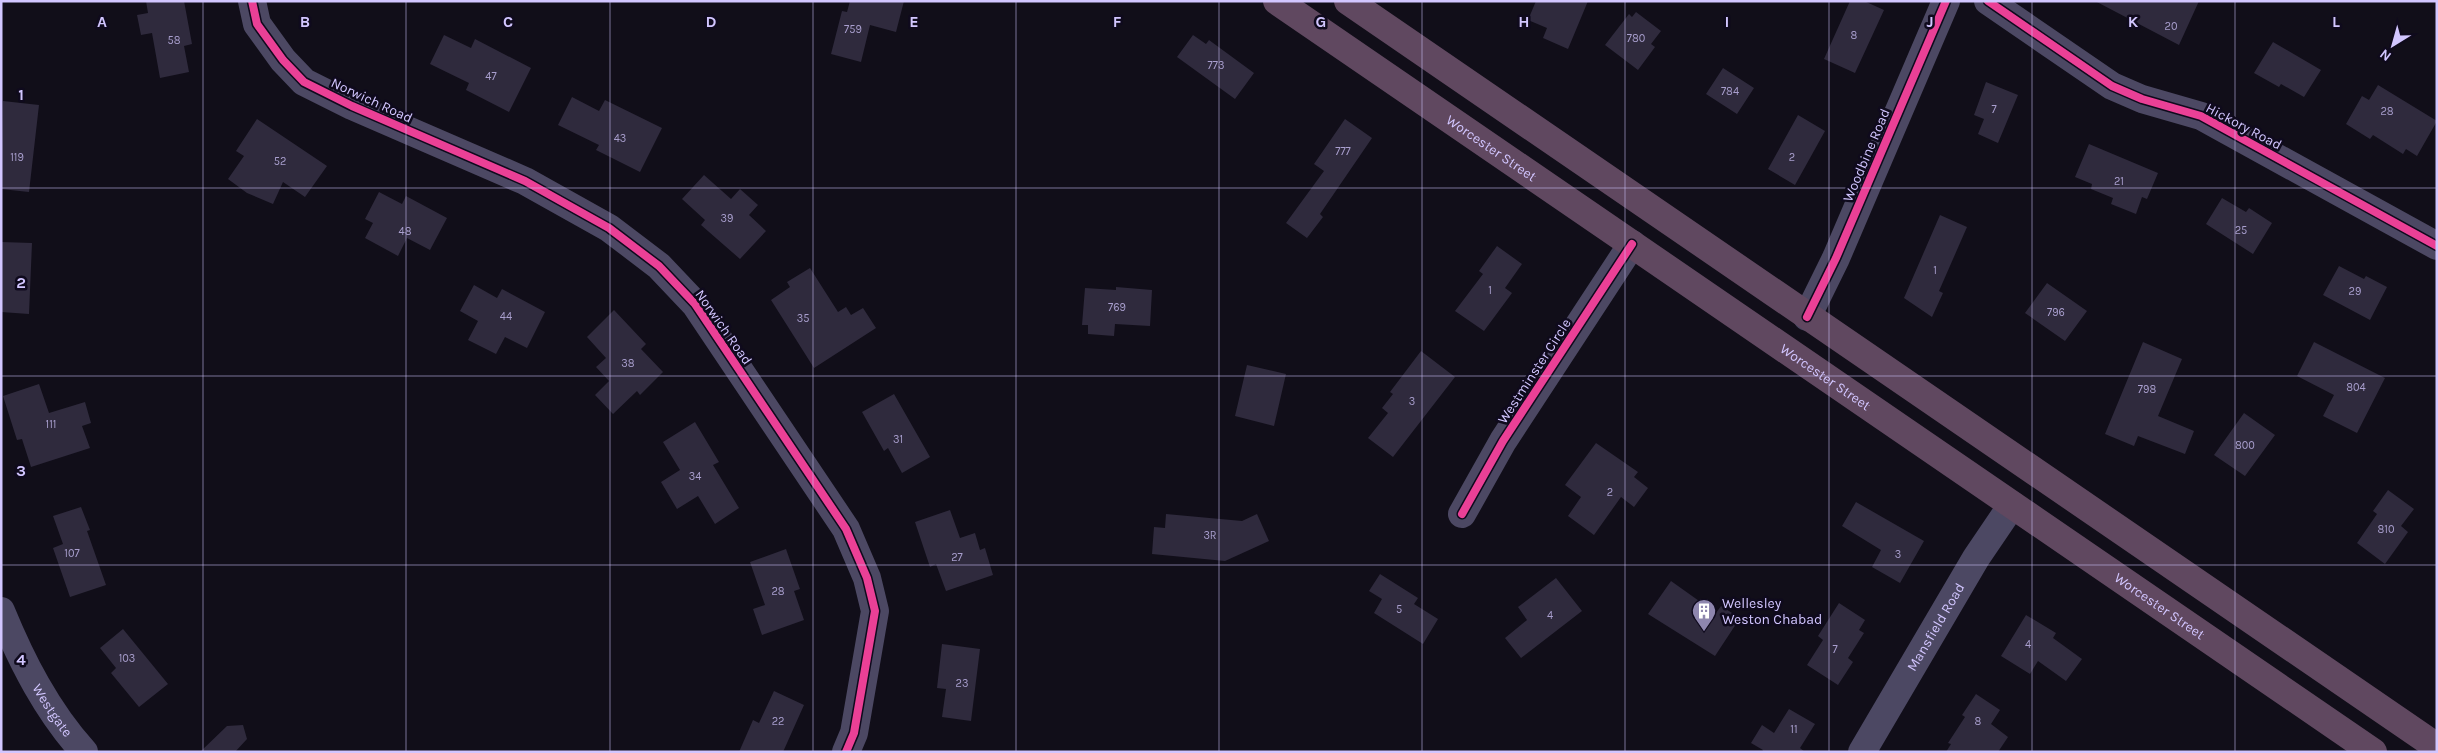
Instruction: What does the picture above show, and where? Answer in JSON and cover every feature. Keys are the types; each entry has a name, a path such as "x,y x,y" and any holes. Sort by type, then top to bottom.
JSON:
{"highway":[{"name":"Worcester Street","path":"1278,1 2373,752"},
{"path":"1348,1 2437,747"}],"street":[{"name":"Norwich Road","path":"252,1 257,24 284,60 304,82 352,106 525,182 609,228 659,266 695,304 846,529 867,578 875,611 854,733 846,752"},
{"name":"Woodbine Road","path":"1807,317 1836,258 1946,1"},
{"name":"Hickory Road","path":"1988,1 2112,86 2142,99 2201,116 2437,246"},
{"name":"Westminster Circle","path":"1462,514 1503,440 1632,244"},
{"name":"Mansfield Road","path":"1862,752 1976,558 2012,505"},
{"name":"Westgate","path":"1,611 21,659 68,734 84,752"}],"building":[{"path":"146,1 184,1 192,44 184,46 189,72 160,78 152,33 141,35 137,15 148,13"},
{"path":"850,1 904,1 896,32 870,25 861,62 831,54 842,11 847,12"},
{"path":"1536,1 1588,1 1568,49 1543,38 1547,28 1528,20"},
{"path":"1850,1 1864,1 1884,10 1855,73 1824,59"},
{"path":"2095,1 2199,1 2179,45"},
{"path":"1636,12 1661,31 1651,44 1655,47 1638,70 1605,45 1629,14 1632,17"},
{"path":"444,35 471,48 475,39 531,68 509,112 466,90 469,83 430,64"},
{"path":"1193,35 1206,44 1209,40 1254,73 1235,99 1177,57"},
{"path":"2273,42 2321,70 2304,97 2281,84 2279,87 2254,73"},
{"path":"1723,68 1754,88 1737,114 1706,94"},
{"path":"1986,82 2018,95 1998,143 1978,134 1984,119 1974,115"},
{"path":"2378,85 2437,121 2417,156 2406,149 2403,154 2373,135 2370,139 2346,124 2362,96 2369,100"},
{"path":"572,97 599,111 605,100 662,128 640,172 596,150 599,145 558,125"},
{"path":"3,101 39,105 29,192 1,189"},
{"path":"1798,115 1825,131 1795,185 1768,169"},
{"path":"257,119 327,166 305,197 283,182 273,204 247,193 228,179 244,156 236,151"},
{"path":"1345,119 1372,138 1320,214 1323,217 1307,238 1286,223 1324,171 1314,164"},
{"path":"2089,144 2158,173 2147,199 2142,197 2136,214 2111,204 2113,198 2091,189 2092,184 2075,177"},
{"path":"704,175 731,199 740,189 758,205 749,215 766,231 740,259 701,225 705,220 682,199"},
{"path":"379,192 402,204 406,196 447,218 430,250 407,238 398,256 365,238 373,223 365,219"},
{"path":"2222,198 2246,212 2249,208 2272,223 2253,254 2206,224"},
{"path":"1940,215 1967,227 1939,291 1943,293 1932,317 1904,298"},
{"path":"1,242 32,243 29,314 1,312"},
{"path":"1497,246 1522,264 1505,288 1512,293 1484,331 1455,311 1483,274 1479,271"},
{"path":"2339,266 2364,279 2366,276 2387,287 2370,320 2323,295"},
{"path":"810,268 838,312 846,307 851,315 863,308 876,328 814,368 771,300 790,287 787,282"},
{"path":"2047,283 2087,311 2065,341 2025,313"},
{"path":"474,285 497,298 502,289 545,312 527,348 505,337 496,354 468,340 478,321 460,311"},
{"path":"1116,287 1152,290 1150,326 1115,324 1114,336 1088,334 1088,325 1082,325 1085,288 1116,290"},
{"path":"614,310 646,344 641,349 663,372 640,395 637,391 613,414 595,395 609,381 596,367 606,358 587,337"},
{"path":"2143,342 2182,359 2158,416 2194,431 2185,454 2138,436 2134,446 2105,434"},
{"path":"2314,342 2385,378 2357,433 2323,416 2334,395 2297,376"},
{"path":"1421,351 1455,377 1393,457 1368,438 1388,413 1382,408 1393,394 1390,392"},
{"path":"1247,365 1286,374 1274,426 1235,416"},
{"path":"39,384 49,413 85,402 91,423 82,426 90,448 31,467 22,439 17,440 3,396"},
{"path":"894,394 930,457 902,473 888,448 884,451 862,412"},
{"path":"2244,413 2275,435 2245,476 2214,455"},
{"path":"695,422 719,462 713,465 739,508 715,524 698,496 677,509 661,482 680,470 663,442"},
{"path":"1596,443 1638,472 1634,477 1648,488 1634,507 1621,497 1594,535 1568,516 1581,497 1565,485"},
{"path":"2388,490 2414,509 2401,526 2408,532 2385,564 2357,543 2377,514 2373,511"},
{"path":"1856,502 1924,541 1900,583 1872,567 1881,550 1842,526"},
{"path":"81,507 90,530 87,531 106,585 70,597 53,548 63,544 53,516"},
{"path":"950,510 960,538 975,533 980,550 985,548 993,575 946,591 936,564 930,567 915,522"},
{"path":"1166,514 1242,521 1257,514 1269,541 1225,561 1152,554 1154,527 1165,528"},
{"path":"786,549 800,589 794,591 804,620 762,635 753,609 765,605 750,562"},
{"path":"1380,574 1418,598 1414,604 1438,619 1423,644 1374,613 1382,599 1369,591"},
{"path":"1556,578 1582,611 1521,658 1505,638 1527,620 1518,607"},
{"name":"Wellesley Weston Chabad","path":"1671,581 1716,613 1721,606 1740,618 1715,656 1648,614"},
{"path":"1839,603 1865,620 1859,630 1864,633 1848,658 1853,662 1838,685 1807,665 1823,640 1818,636"},
{"path":"2026,615 2056,633 2053,638 2082,659 2066,681 2038,661 2030,674 2001,656"},
{"path":"123,629 168,684 139,707 111,673 116,668 100,648"},
{"path":"942,644 980,649 971,721 942,717 946,689 937,688"},
{"path":"774,691 804,705 783,752 739,752 753,720 759,723"},
{"path":"1976,694 2000,710 1991,724 2008,737 1998,752 1946,752 1951,744 1948,743 1965,717 1962,715"},
{"path":"1789,709 1815,724 1800,748 1805,752 1762,752 1763,750 1751,743 1762,725 1774,733"},
{"path":"243,725 247,739 235,752 200,752 227,726"}],"cycle path":[{"path":"252,1 257,24 283,60 304,82 352,106 525,181 609,228 659,266 695,304 846,529 867,578 875,611 854,733 846,752"},
{"path":"1807,317 1836,258 1946,1"},
{"path":"1988,1 2112,86 2142,99 2201,116 2437,246"},
{"path":"1462,514 1503,441 1632,244"}],"place":[{"name":"Wellesley Weston Chabad","path":"1704,632"}]}
